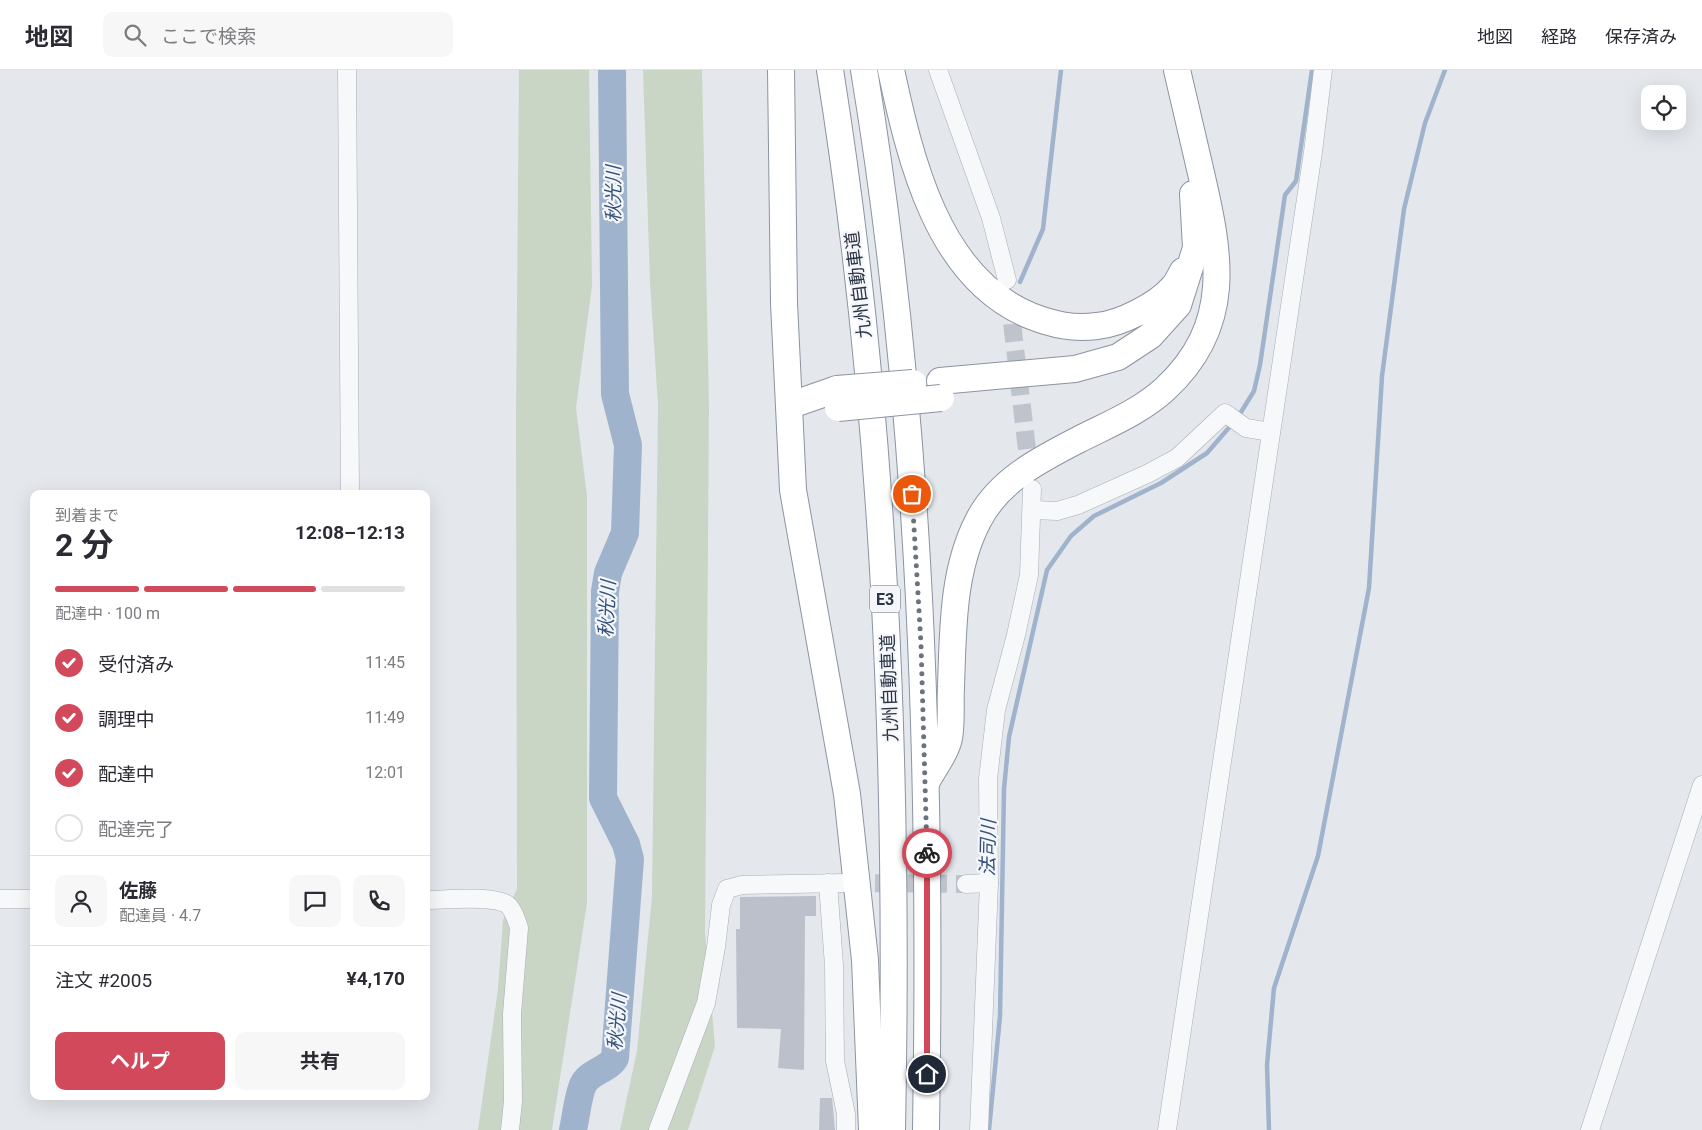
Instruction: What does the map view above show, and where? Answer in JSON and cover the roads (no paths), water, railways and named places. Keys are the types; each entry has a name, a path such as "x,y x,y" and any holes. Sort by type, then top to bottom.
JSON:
{"highway":[{"path":"781,70 784,303 793,490 847,794 865,960 872,1130"},
{"name":"九州自動車道","path":"830,70 861,300 876,459 888,647 894,837 892,1130"},
{"name":"九州自動車道","path":"864,70 894,296 910,456 921,644 928,990 926,1130"},
{"path":"891,70 903,126 922,185 942,230 965,265 992,294 1019,311 1048,322 1077,329 1111,325 1143,309 1173,288 1196,248"},
{"path":"940,390 1075,369 1118,357 1150,336 1178,305 1196,248 1193,195 1164,81 1158,70"},
{"path":"925,784 949,739 957,587 966,551 978,521 996,493 1013,478 1062,448 1140,408 1165,389 1192,358 1209,323 1216,296 1216,241 1177,70"},
{"path":"790,405 837,398 940,390 1074,386 1127,371 1165,346 1188,316 1198,297 1208,245 1207,198"}],"street":[{"path":"347,70 350,490"},
{"path":"938,70 991,218 1007,280"},
{"path":"1167,1130 1313,152 1323,70"},
{"path":"1033,510 1057,511 1078,505 1147,474 1177,458 1225,413 1246,428 1271,432"},
{"path":"979,1130 989,884 988,778 996,710 1016,635 1029,575 1033,510 1032,489"},
{"path":"1590,1130 1702,785"},
{"path":"658,1130 706,1003 721,905 727,890 742,885 847,883"},
{"path":"828,884 834,966 835,1061 846,1114 846,1130"},
{"path":"966,884 989,884"},
{"path":"0,899 30,899"},
{"path":"430,900 498,900 509,906 516,918 519,928 512,1014 513,1101 510,1130"}],"waterway":[{"name":"秋光川","path":"573,1130 584,1083 615,1058 630,859 626,844 603,798 605,591 608,573 625,533 628,445 615,394 612,70"},
{"path":"1020,282 1043,229 1061,70"},
{"path":"1238,417 1254,391 1260,365 1285,195 1296,181 1312,70"},
{"path":"1269,1130 1267,1065 1274,988 1318,856 1369,588 1382,376 1404,209 1425,123 1445,70"},
{"name":"法司川","path":"989,1130 1000,1016 1004,789 1009,737 1047,570 1071,536 1094,516 1161,483 1207,453 1233,423"}],"tunnel":[{"path":"1009,297 1030,475"},
{"path":"848,883 966,884"}]}
